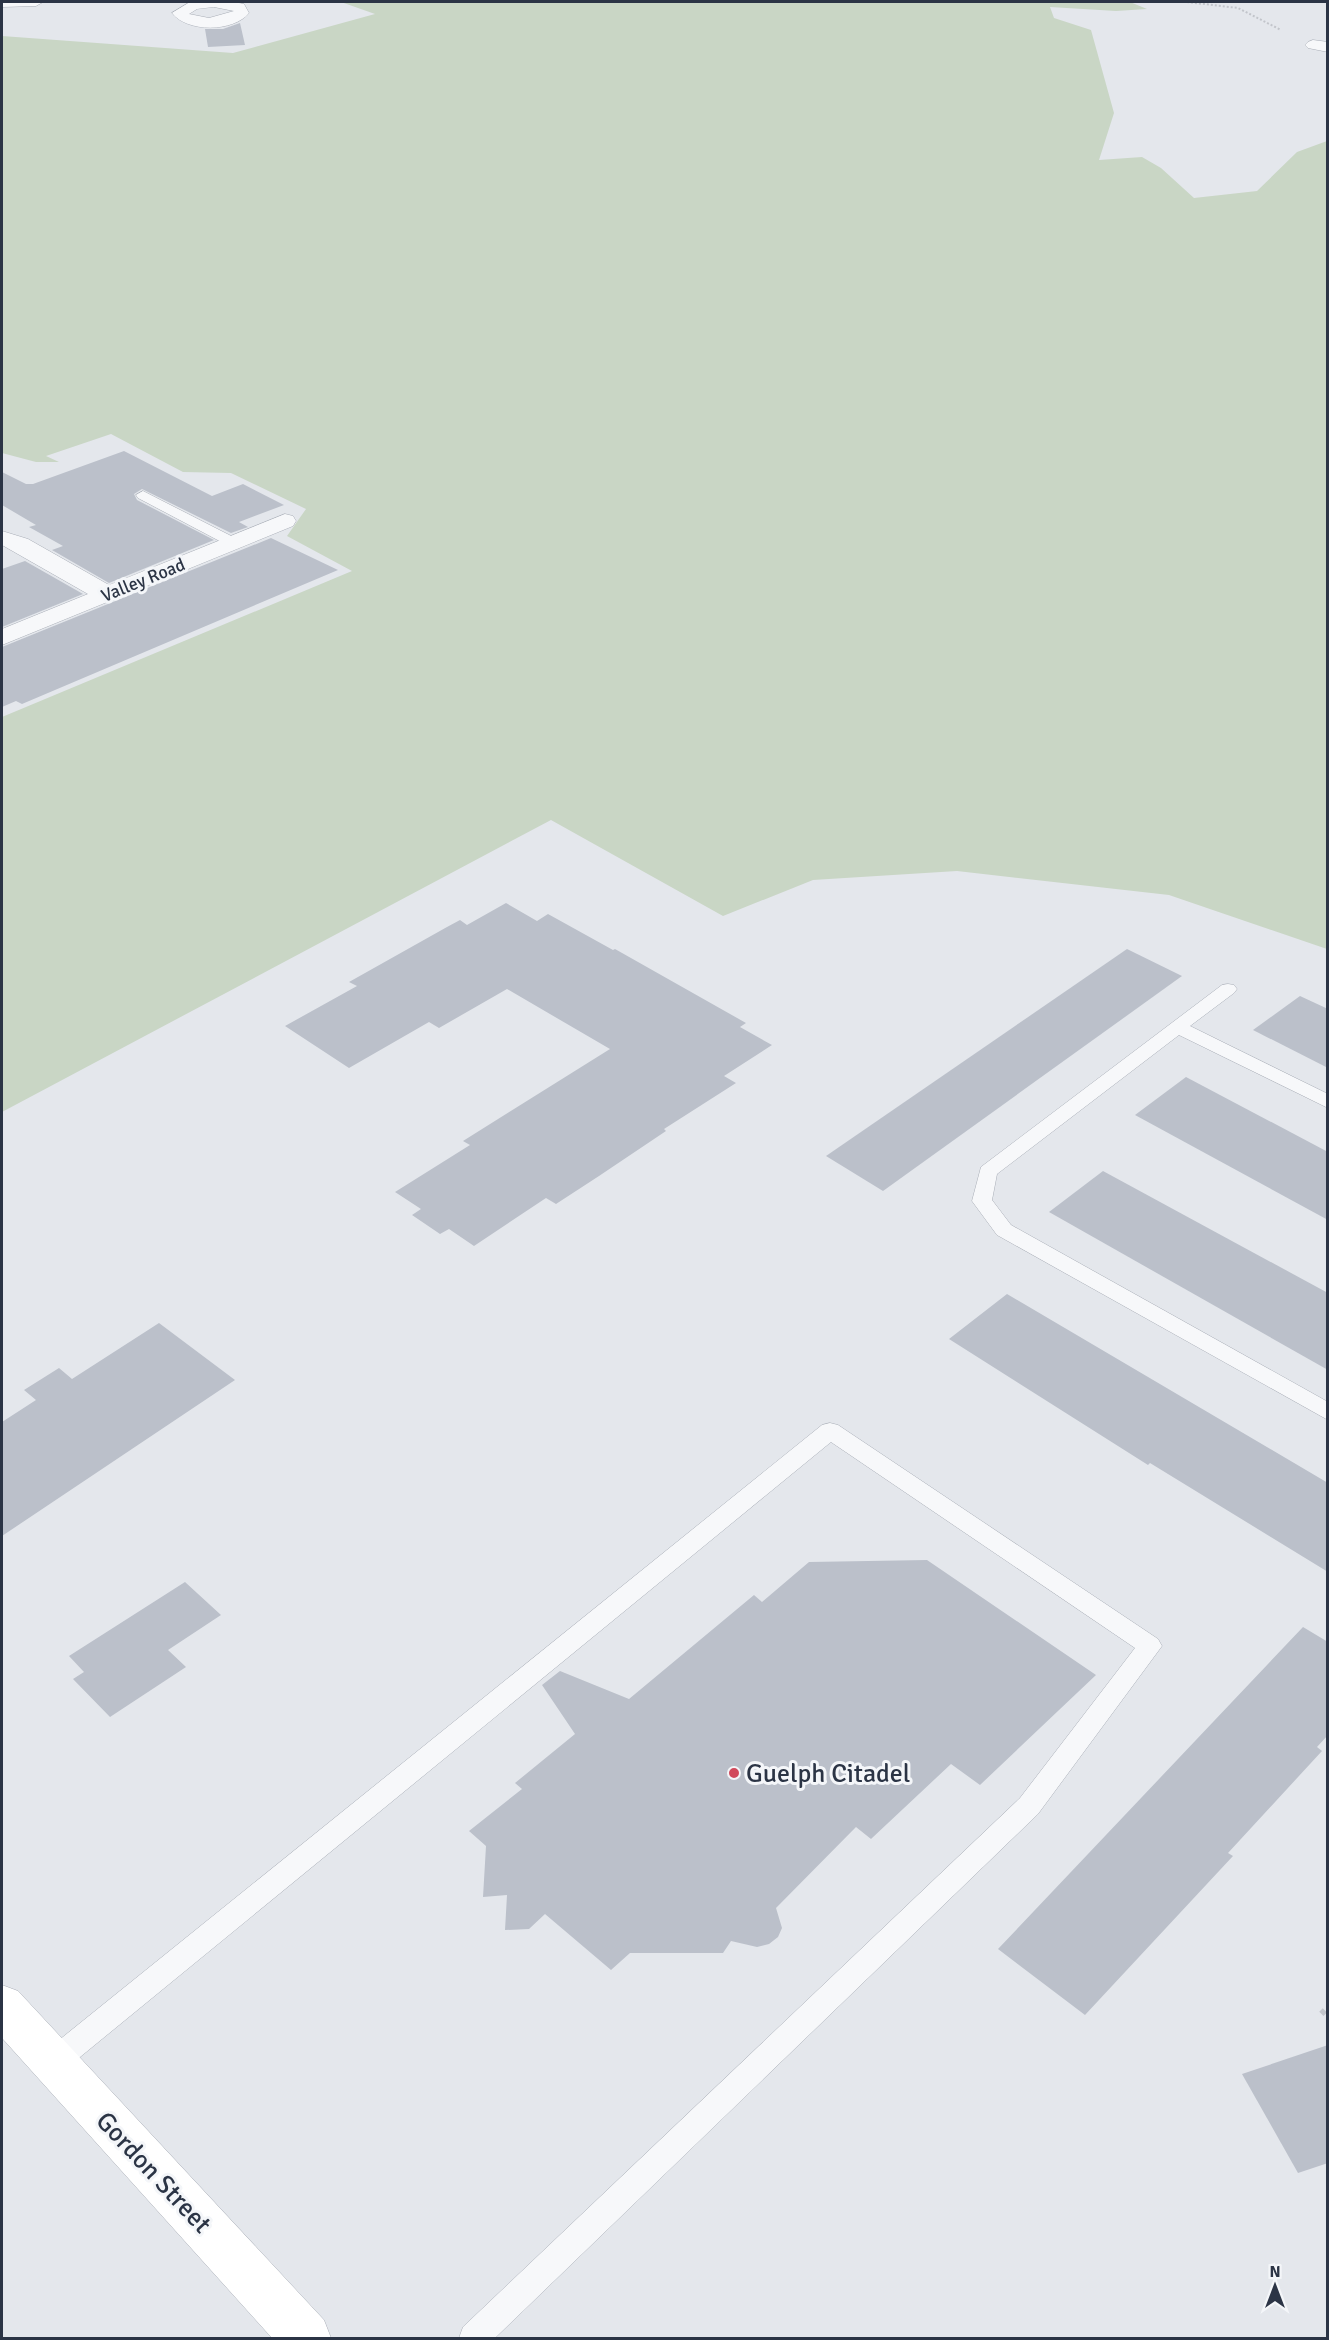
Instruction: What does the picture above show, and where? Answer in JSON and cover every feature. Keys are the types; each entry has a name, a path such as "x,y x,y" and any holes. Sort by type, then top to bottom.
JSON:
{"main road":[{"name":"Gordon Street","path":"2,2006 306,2338"}],"street":[{"path":"2,3 36,2"},
{"name":"Valley Road","path":"2,638 285,521"},
{"path":"2,538 20,544 108,595"}],"lane":[{"path":"143,495 234,543"},
{"path":"1228,989 988,1171 982,1201 1004,1230 1328,1412"},
{"path":"1177,1027 1328,1102"},
{"path":"53,2062 830,1431 1150,1646 1029,1806 474,2338"}],"path":[{"path":"1187,2 1238,9 1281,30"},
{"path":"1321,2010 1328,2017"}],"green space":[{"path":"341,2 1130,2 1147,9 1116,11 1050,7 1054,18 1091,30 1114,113 1099,160 1142,157 1161,168 1194,198 1257,191 1297,152 1327,141 1327,949 1169,895 957,871 813,880 723,916 551,820 2,1112 2,717 352,571 287,536 306,509 231,473 183,472 111,434 46,456 59,462 36,462 2,453 2,36 233,53 375,14"}],"building":[{"path":"240,23 245,45 208,47 205,29 223,29"},
{"path":"124,451 212,496 243,484 284,505 239,522 248,527 231,533 142,489 134,494 137,500 214,540 109,583 52,550 63,546 29,527 36,525 2,505 2,472 26,484 33,484"},
{"path":"271,538 338,570 22,704 16,701 2,707 2,647"},
{"path":"25,561 83,594 2,627 2,569"},
{"path":"506,903 537,921 548,914 613,950 615,949 746,1023 740,1027 772,1045 724,1076 736,1083 664,1129 666,1131 556,1204 546,1198 474,1246 449,1229 440,1234 412,1215 421,1209 395,1192 470,1145 463,1141 610,1049 507,989 439,1028 429,1022 349,1068 285,1026 357,986 349,982 447,927 460,920 467,925"},
{"path":"1127,949 1182,976 883,1191 826,1156"},
{"path":"1300,996 1328,1009 1328,1068 1253,1030"},
{"path":"1186,1077 1328,1152 1328,1220 1135,1115"},
{"path":"1103,1171 1328,1293 1328,1370 1049,1212"},
{"path":"1007,1294 1328,1483 1328,1572 1150,1463 1148,1465 949,1339"},
{"path":"159,1323 235,1380 2,1536 2,1422 36,1400 24,1390 59,1368 72,1379"},
{"name":"Guelph Citadel","path":"927,1560 1096,1675 980,1785 951,1764 871,1839 856,1827 776,1908 782,1928 778,1937 769,1944 757,1947 731,1941 723,1953 630,1953 611,1970 545,1914 529,1929 505,1930 507,1895 483,1897 486,1846 469,1831 522,1789 515,1783 575,1734 542,1685 560,1671 629,1699 754,1595 762,1602 809,1562"},
{"path":"185,1582 221,1615 168,1650 186,1667 110,1717 73,1679 84,1672 69,1656"},
{"path":"1303,1627 1328,1642 1328,1735 1317,1747 1322,1751 1228,1853 1233,1856 1085,2015 998,1949"},
{"path":"1328,2045 1328,2163 1298,2173 1242,2074"}],"place":[{"name":"Guelph Citadel","path":"734,1773"}]}
